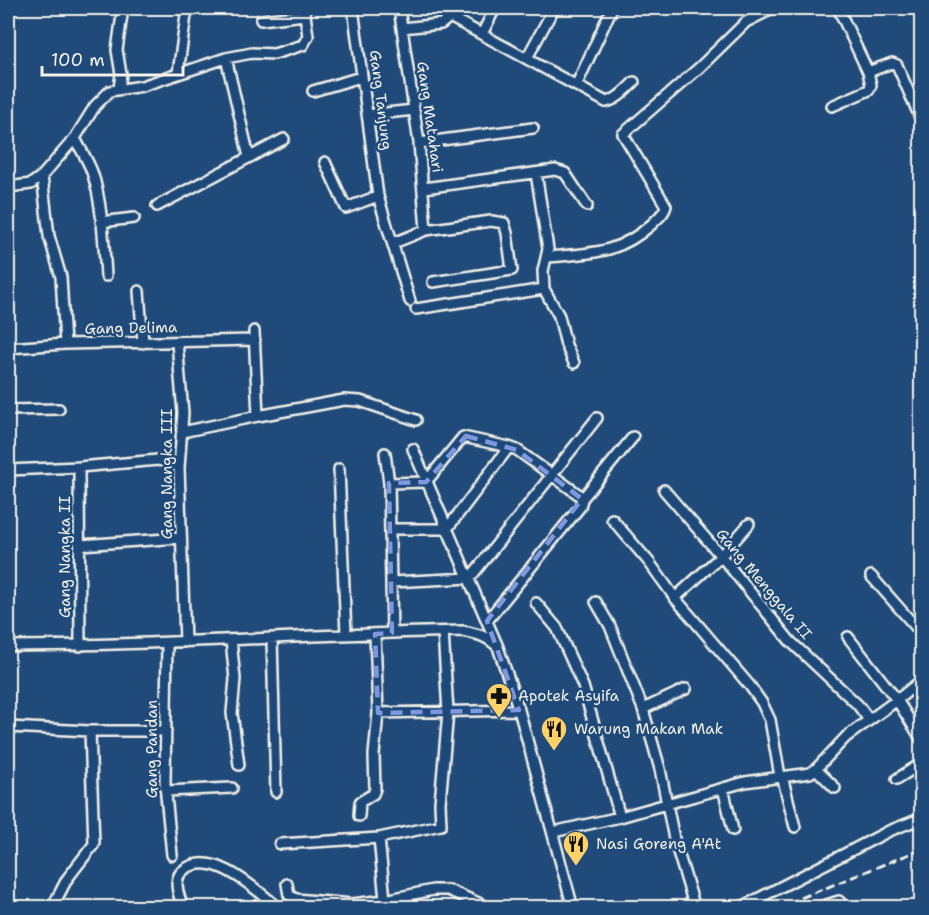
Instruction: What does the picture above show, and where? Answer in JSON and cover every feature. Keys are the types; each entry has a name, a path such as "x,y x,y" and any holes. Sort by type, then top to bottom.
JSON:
{"street":[{"path":"119,89 121,74 117,50 123,8"},
{"path":"178,73 187,8"},
{"name":"Gang Tanjung","path":"353,8 378,196 413,305 544,289"},
{"name":"Gang Matahari","path":"399,8 419,143 426,230"},
{"path":"482,34 495,8"},
{"path":"526,58 554,8"},
{"path":"576,86 612,8"},
{"path":"547,257 619,247 646,230 660,216 666,206 623,134 700,67 746,22 774,8"},
{"path":"832,106 868,90 871,84 868,72 838,8"},
{"path":"8,188 31,184 42,176 75,138 94,106 110,91 142,86 226,58 252,53 274,54 303,45 308,36 304,11 261,20"},
{"path":"402,28 441,24 449,12 482,34 608,102 623,93 634,81"},
{"path":"226,58 249,157"},
{"path":"868,72 892,63 897,65 921,122"},
{"path":"313,91 361,77"},
{"path":"368,115 414,110"},
{"path":"419,143 533,128"},
{"path":"75,138 93,174 101,222 106,276"},
{"path":"157,206 284,139"},
{"path":"325,162 346,208 378,196"},
{"path":"424,188 555,170 565,173 587,206"},
{"path":"536,173 547,236 547,257 543,271 544,289 559,316 566,345 574,363"},
{"path":"42,176 49,236 60,277 65,344"},
{"path":"101,222 134,218"},
{"path":"396,242 426,230 498,221 504,223 512,270 434,282"},
{"path":"139,291 143,343"},
{"name":"Gang Delima","path":"8,348 65,344 177,342 254,335 258,416"},
{"name":"Gang Nangka III","path":"177,342 183,413 178,468 185,642"},
{"path":"182,432 344,400 360,401 416,420"},
{"path":"8,410 59,409"},
{"path":"391,582 470,578 597,418"},
{"path":"389,483 426,482 463,437 517,450 582,499"},
{"path":"487,621 580,507 582,499 633,437"},
{"path":"447,529 508,447"},
{"path":"413,449 498,647 519,710 573,908"},
{"path":"385,453 391,529 392,633"},
{"path":"8,470 158,460 173,463 178,468"},
{"name":"Gang Nangka II","path":"80,467 80,646"},
{"path":"339,469 346,634"},
{"name":"Gang Menggala II","path":"664,490 790,641 858,705 869,720"},
{"path":"612,519 762,703 770,720 781,776 795,828"},
{"path":"675,598 721,556 749,524"},
{"path":"391,529 447,529"},
{"path":"80,544 181,538"},
{"path":"871,576 921,633"},
{"path":"596,602 610,626 643,709 660,769 675,839 695,908"},
{"path":"536,603 557,628 583,686 620,817"},
{"path":"8,646 80,646 443,632 480,634 490,638 498,647"},
{"path":"280,844 380,838 441,825 440,803 448,712 443,632"},
{"path":"359,816 360,802 373,794 375,789 374,756 378,713 375,634"},
{"path":"848,636 897,700 921,740"},
{"path":"272,639 276,792"},
{"path":"231,640 235,679 232,713 239,765"},
{"name":"Gang Pandan","path":"167,643 166,791 172,855"},
{"path":"553,832 620,817 723,788 781,776 810,773 846,737 921,680"},
{"path":"643,709 686,689"},
{"path":"378,713 519,710"},
{"path":"8,727 90,731 166,731"},
{"path":"52,908 67,879 94,844 90,731"},
{"path":"897,779 921,763"},
{"path":"816,769 835,788"},
{"path":"166,791 232,788"},
{"path":"723,788 733,830"},
{"path":"740,908 889,831 921,818"},
{"path":"380,838 385,900"},
{"path":"183,908 177,888 178,878 187,867 204,864 224,869 244,880 272,905"},
{"path":"287,884 289,895 296,899 352,903 385,900 433,890 448,890 490,908"},
{"path":"817,908 839,901 845,908"}],"highlighted area":[{"path":"466,436 517,450 582,499 487,621 519,710 378,713 375,634 392,633 389,483 426,482"}],"railway":[{"path":"776,908 922,849"}],"place":[{"name":"Apotek Asyifa","path":"499,719"},
{"name":"Warung Makan Mak","path":"554,752"},
{"name":"Nasi Goreng A'At","path":"576,867"}]}
